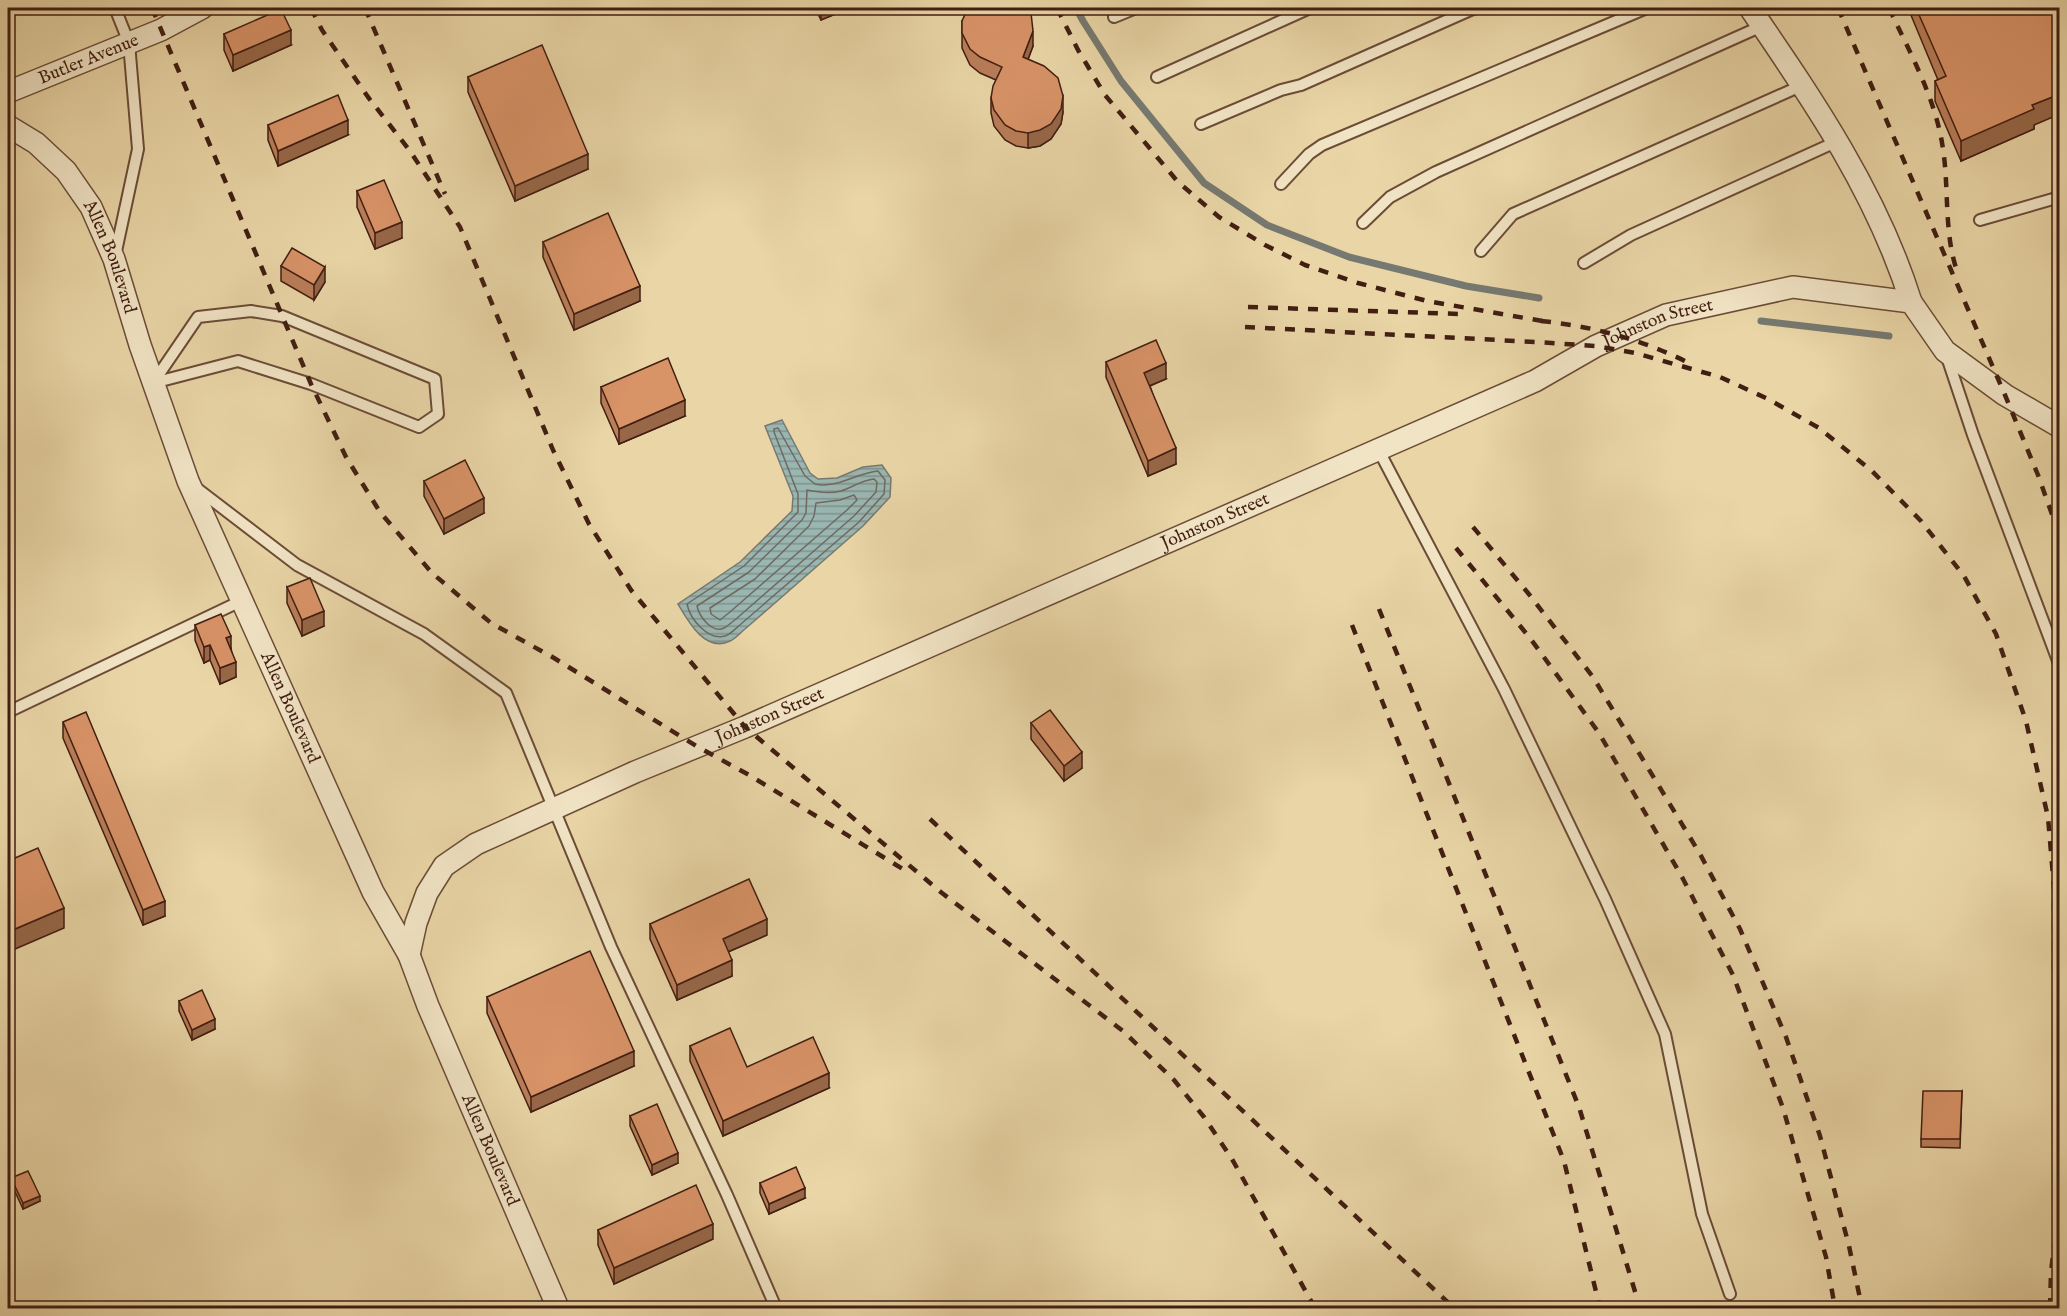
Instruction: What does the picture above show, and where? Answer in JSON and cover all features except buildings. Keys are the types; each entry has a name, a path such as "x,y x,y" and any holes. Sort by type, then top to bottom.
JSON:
{"street":[{"name":"Butler Avenue","path":"8,92 161,30 202,8"},
{"path":"1750,8 1803,85 1847,155 1898,260 1911,302 1945,351 2005,395 2060,427"},
{"name":"Allen Boulevard","path":"8,126 36,143 66,171 91,207 114,259 153,383 188,481 373,891 408,955 558,1308"},
{"name":"Johnston Street","path":"408,955 427,893 444,866 476,844 635,772 745,728 1379,451 1535,381 1596,346 1666,315 1793,287 1911,302"}],"lane":[{"path":"114,259 138,149 129,43 115,8"},
{"path":"1114,17 1136,8"},
{"path":"1156,77 1310,8"},
{"path":"1201,124 1281,90 1301,85 1475,8"},
{"path":"1281,184 1309,154 1322,145 1647,8"},
{"path":"1363,223 1390,197 1436,172 1762,26"},
{"path":"1481,251 1513,214 1803,85"},
{"path":"1584,263 1631,235 1838,141"},
{"path":"1980,220 2060,197"},
{"path":"251,311 282,316 435,379 438,414 419,427 310,384 238,361 153,383 198,317 251,311"},
{"path":"1945,351 1973,435 2060,666"},
{"path":"1379,451 1504,688 1605,899 1665,1034 1702,1214 1730,1294"},
{"path":"188,481 297,565 424,634 506,693 611,947 727,1195 776,1308"},
{"path":"8,712 241,601"}],"water":[{"path":"782,420 810,473 818,479 837,478 863,467 882,465 891,478 890,497 863,526 736,637 721,644 713,643 698,633 678,604 740,562 792,511 793,496 765,426"}],"waterway":[{"path":"1076,8 1121,81 1204,183 1267,225 1349,257 1466,286 1539,298"},
{"path":"1761,321 1889,336"}],"railway":[{"path":"152,8 311,384 346,457 380,512 432,573 491,623 554,658 906,871"},
{"path":"311,8 322,30 368,97 410,151 460,227 553,450 589,524 631,590 745,727 942,893 1123,1031 1174,1080 1204,1117 1232,1159 1315,1308"},
{"path":"365,8 445,194"},
{"path":"1057,8 1078,50 1105,95 1178,182 1219,217 1265,245 1305,265 1358,283 1427,301 1548,322"},
{"path":"1838,8 2005,395 2038,475 2060,537"},
{"path":"1889,8 1921,77 1940,130 1945,164 1948,224 1956,268"},
{"path":"1248,307 1460,314"},
{"path":"1541,321 1578,326 1615,335 1651,346 1685,361"},
{"path":"1245,327 1596,346 1635,353 1720,377 1768,399 1819,428 1872,471 1921,521 1964,576 1996,634 2026,721 2048,817 2054,888 2054,982"},
{"path":"1473,527 1593,677 1700,854 1740,929 1786,1037 1820,1136 1849,1246 1862,1308"},
{"path":"1456,548 1530,638 1599,733 1682,877 1733,975 1783,1108 1826,1257 1835,1308"},
{"path":"1379,609 1579,1107 1640,1308"},
{"path":"1352,625 1564,1161 1600,1308"},
{"path":"930,819 1454,1308"},
{"path":"2050,1308 2051,1272 2060,1198"}]}
